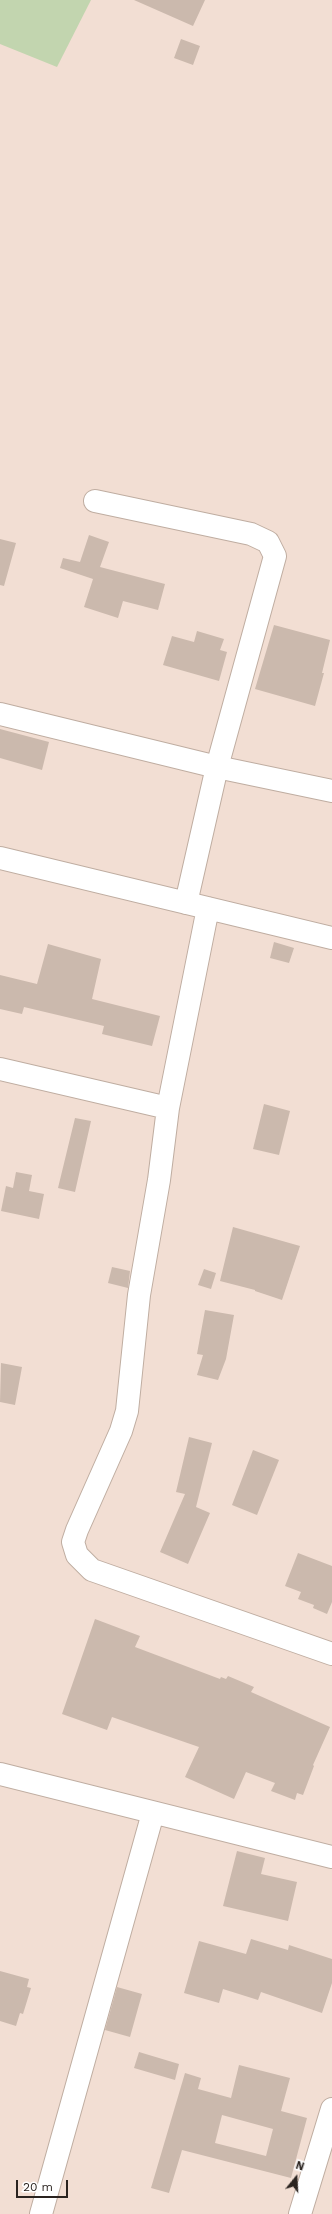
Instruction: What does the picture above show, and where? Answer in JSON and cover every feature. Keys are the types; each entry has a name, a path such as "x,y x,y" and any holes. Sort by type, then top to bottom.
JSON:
{"street":[{"path":"95,500 251,534 268,542 275,556 217,767 186,903"},
{"path":"0,714 217,767 332,791"},
{"path":"0,858 332,938"},
{"path":"208,908 168,1108 159,1180 139,1295 127,1411 121,1431 73,1542 77,1555 92,1570 332,1654"},
{"path":"0,1069 168,1108"},
{"path":"0,1774 332,1857"},
{"path":"41,2214 153,1813"},
{"path":"300,2214 332,2109"}],"green space":[{"path":"0,0 91,0 57,67 0,44"}],"building":[{"path":"134,0 205,0 193,26"},
{"path":"181,39 200,46 193,65 174,58"},
{"path":"89,535 109,542 100,567 165,584 158,610 123,601 118,618 84,607 93,579 60,568 63,558 80,562"},
{"path":"0,539 16,543 4,586 0,585"},
{"path":"274,625 330,640 322,673 324,673 315,706 255,689"},
{"path":"197,631 224,639 220,650 227,652 219,681 163,665 172,636 194,642"},
{"path":"0,729 49,742 42,770 0,758"},
{"path":"274,942 294,948 289,963 270,958"},
{"path":"48,944 101,959 92,999 160,1016 152,1046 102,1034 104,1026 24,1007 22,1014 0,1009 0,975 37,984"},
{"path":"264,1104 290,1111 279,1155 253,1149"},
{"path":"75,1118 91,1121 75,1192 58,1188"},
{"path":"16,1172 32,1175 29,1191 44,1194 39,1219 1,1211 6,1186 13,1188"},
{"path":"233,1227 300,1246 282,1300 255,1290 220,1281"},
{"path":"112,1267 130,1271 128,1288 108,1283"},
{"path":"204,1269 216,1273 211,1289 198,1285"},
{"path":"205,1310 234,1315 226,1359 218,1380 197,1375 203,1355 197,1354"},
{"path":"1,1363 22,1367 15,1405 0,1402"},
{"path":"189,1437 212,1443 196,1507 210,1513 188,1564 160,1552 185,1494 176,1492"},
{"path":"253,1450 279,1460 257,1515 232,1505"},
{"path":"298,1553 332,1566 332,1602 327,1614 313,1608 314,1605 298,1599 301,1592 285,1586"},
{"path":"95,1619 140,1636 135,1647 220,1679 221,1677 226,1679 228,1676 254,1687 251,1692 330,1727 313,1765 314,1766 303,1795 297,1793 295,1800 271,1791 275,1783 246,1772 234,1799 185,1777 199,1747 112,1717 107,1730 62,1714"},
{"path":"237,1851 265,1858 261,1874 297,1882 288,1921 223,1906"},
{"path":"251,1939 288,1950 289,1945 332,1959 332,1983 322,2013 261,1992 258,2000 223,1989 219,2003 184,1993 199,1941 246,1954"},
{"path":"0,1971 29,1979 27,1987 31,1988 23,2014 20,2013 16,2026 0,2021"},
{"path":"117,1987 142,1994 130,2037 105,2030"},
{"path":"139,2052 179,2064 175,2080 134,2068"},
{"path":"239,2065 290,2078 281,2111 307,2118 291,2178 182,2150 169,2193 151,2188 185,2073 201,2078 198,2089 231,2098","holes":["222,2115 273,2129 266,2156 215,2143"]}]}
